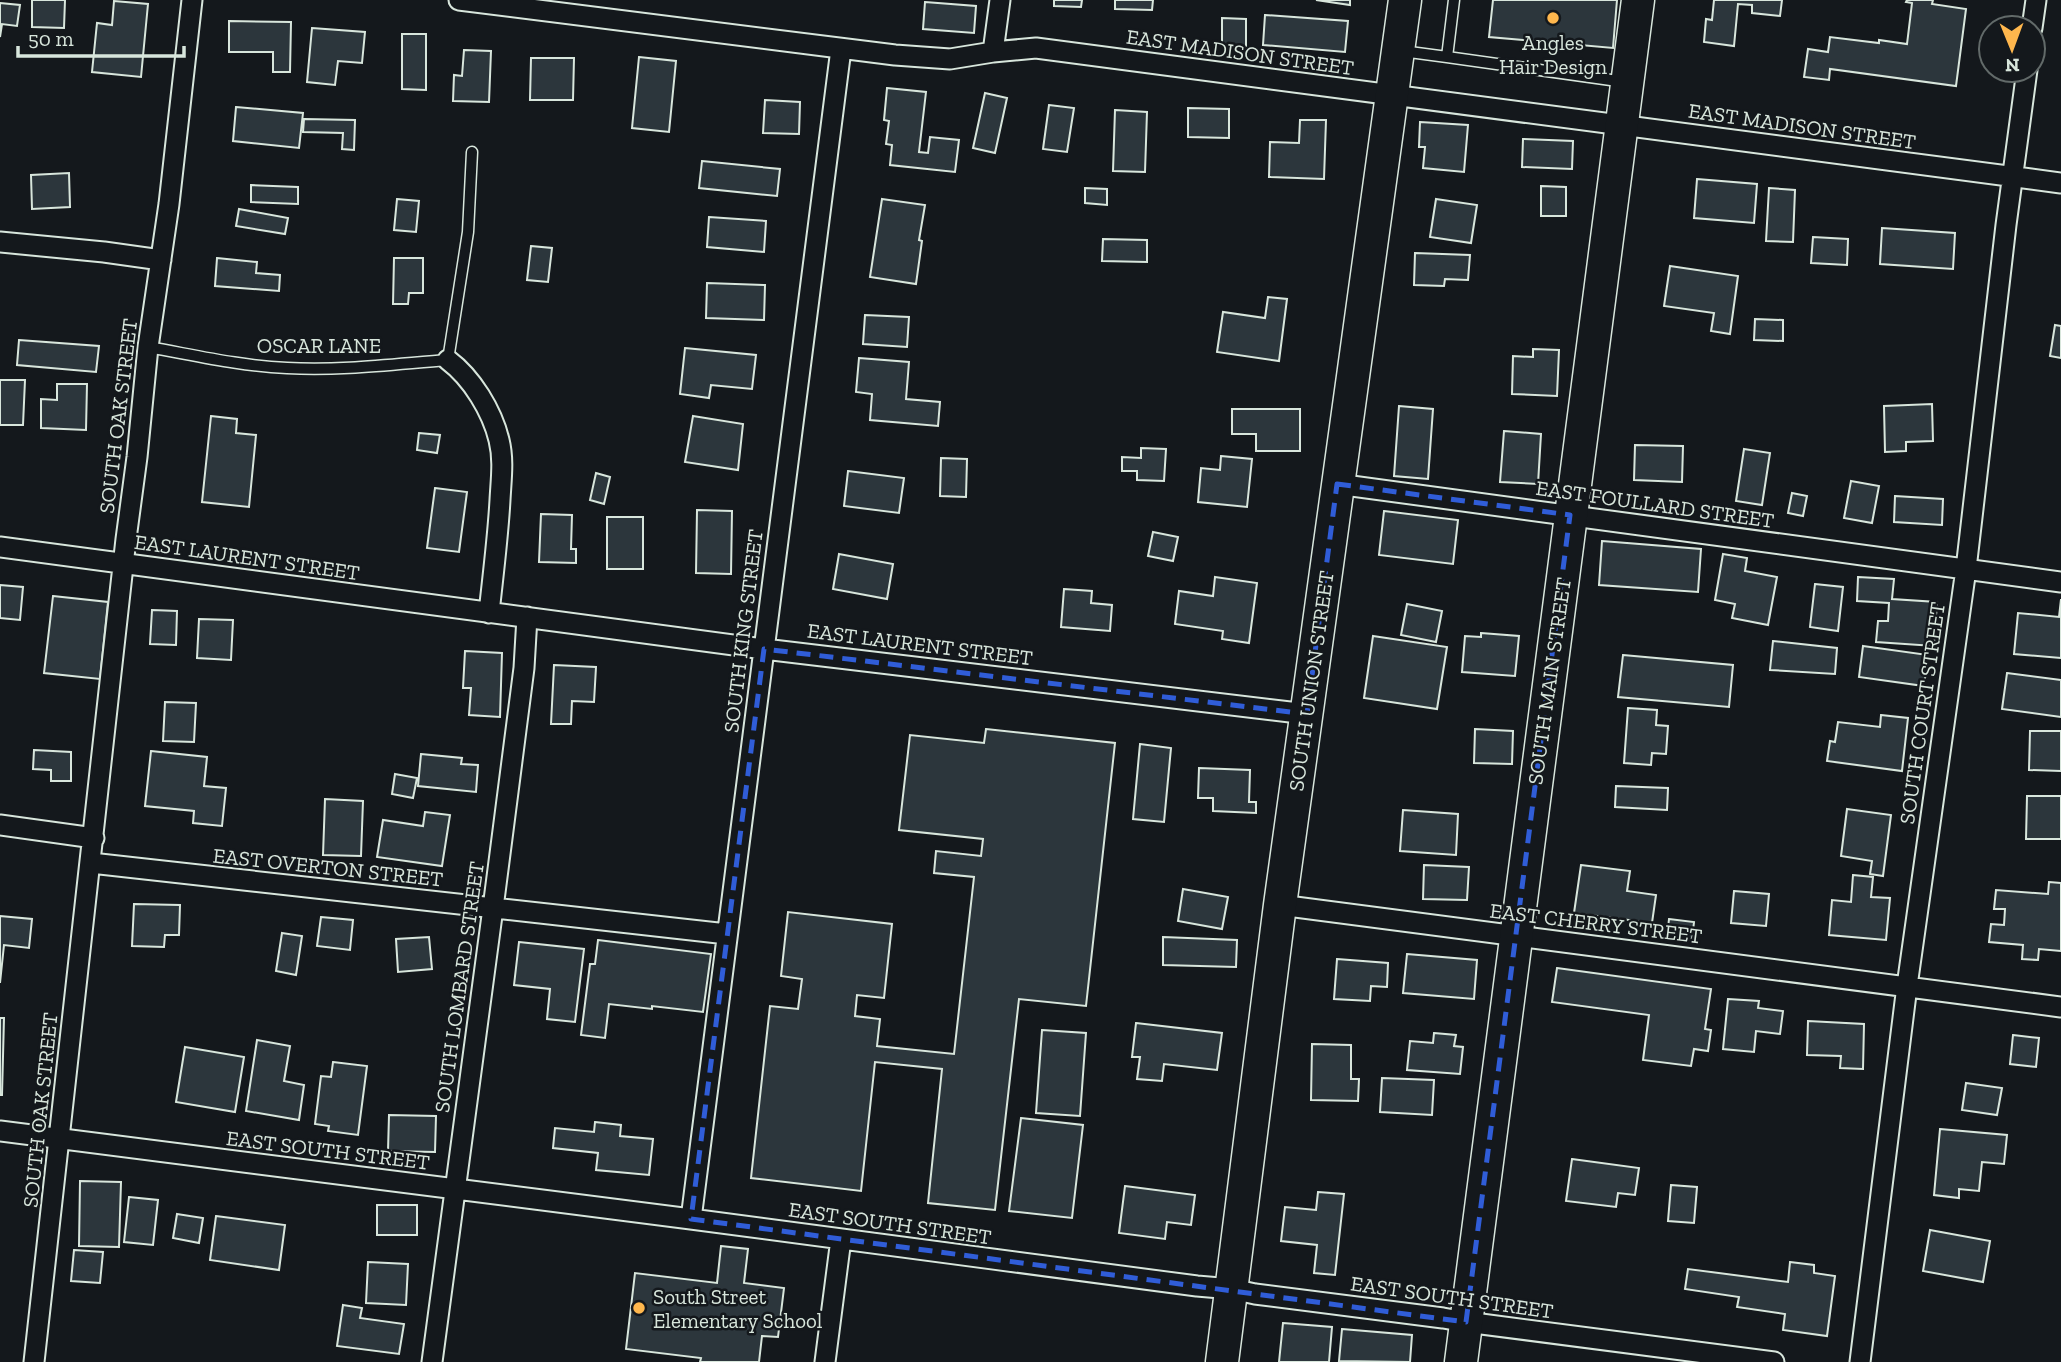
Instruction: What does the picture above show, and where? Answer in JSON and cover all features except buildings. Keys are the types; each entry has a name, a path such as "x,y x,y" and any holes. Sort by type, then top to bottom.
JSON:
{"main road":[{"name":"SOUTH UNION STREET","path":"1222,1362 1280,905 1405,0"},
{"name":"SOUTH MAIN STREET","path":"1461,1362 1638,0"}],"street":[{"name":"SOUTH OAK STREET","path":"34,1362 148,347 192,0"},
{"name":"EAST MADISON STREET","path":"459,0 610,9 841,49 895,55 950,59 993,51 1036,48 2061,183"},
{"path":"993,51 1000,0"},
{"name":"SOUTH KING STREET","path":"691,1219 841,49"},
{"name":"SOUTH COURT STREET","path":"1860,1362 1907,986 1966,569 2025,84"},
{"path":"0,242 161,260"},
{"path":"448,360 461,369 476,391 490,414 499,441 502,469 489,613"},
{"name":"EAST FOULLARD STREET","path":"1337,484 2061,582"},
{"name":"EAST LAURENT STREET","path":"0,547 764,649 1307,714"},
{"name":"SOUTH LOMBARD STREET","path":"432,1362 524,668 527,617"},
{"path":"0,825 94,838"},
{"name":"EAST OVERTON STREET","path":"91,863 727,934"},
{"name":"EAST CHERRY STREET","path":"1280,905 2061,1007"},
{"name":"EAST SOUTH STREET","path":"0,1131 1232,1289 1774,1362"},
{"path":"825,1362 841,1239"}],"lane":[{"path":"1447,57 1454,0"},
{"path":"1398,51 1627,82"},
{"path":"448,360 468,232 472,152"},
{"name":"OSCAR LANE","path":"148,347 260,366 288,368 343,368 448,360"}],"highlighted area":[{"path":"1337,484 1570,515 1466,1322 691,1219 764,649 1307,714"}],"place":[{"name":"Angles Hair Design","path":"1553,18"},
{"name":"South Street Elementary School","path":"639,1308"}]}
